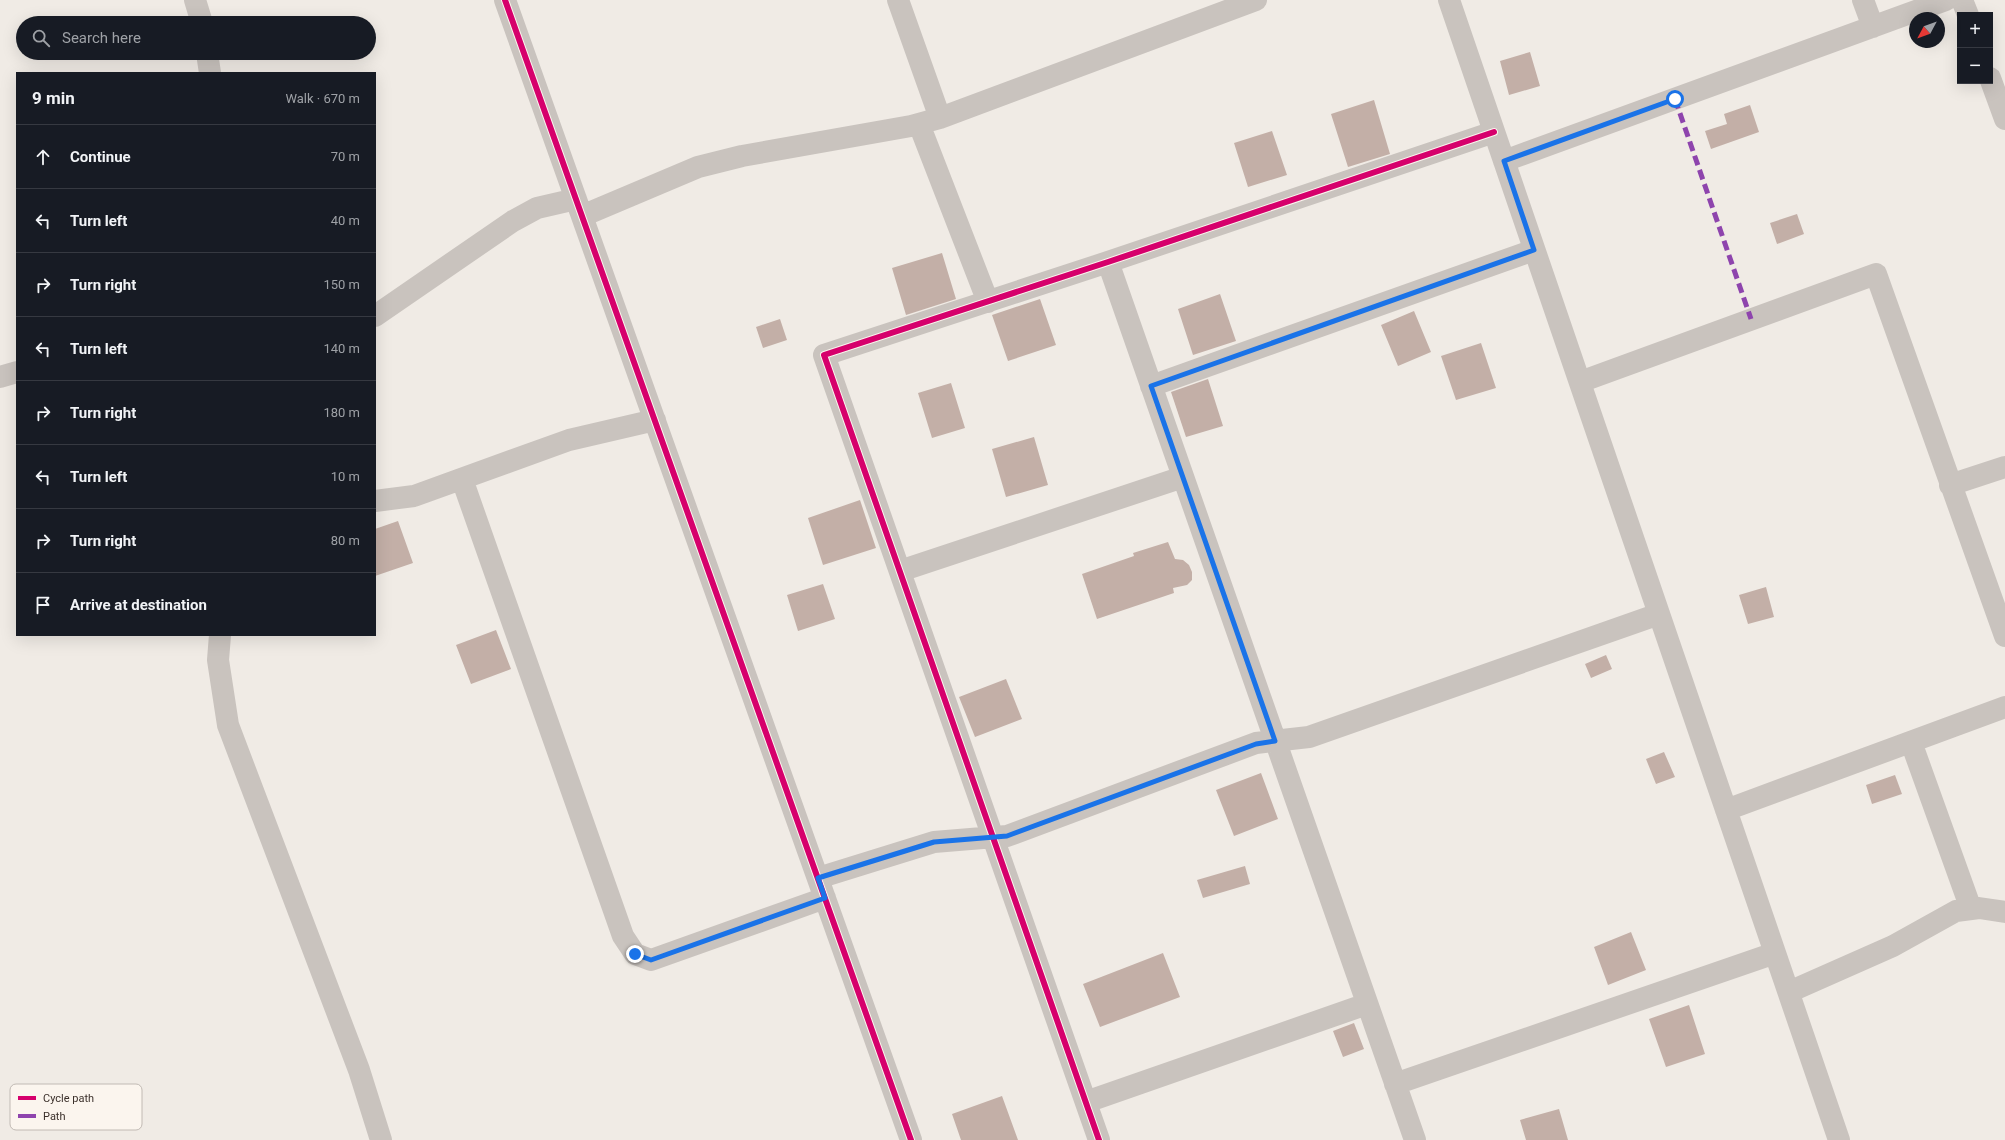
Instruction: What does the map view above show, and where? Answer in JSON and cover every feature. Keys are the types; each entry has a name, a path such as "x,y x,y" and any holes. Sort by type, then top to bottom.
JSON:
{"street":[{"path":"195,0 200,16"},
{"path":"505,0 911,1140"},
{"path":"898,0 940,118"},
{"path":"376,315 513,221 537,208 579,208 698,167 742,156 919,124 940,118 1256,0"},
{"path":"1449,0 1839,1140"},
{"path":"1863,0 1873,27"},
{"path":"1504,161 1946,0"},
{"path":"1962,0 1967,12"},
{"path":"208,60 210,72"},
{"path":"1992,84 2005,119"},
{"path":"919,124 988,302"},
{"path":"1099,1140 824,355 988,302 1494,132"},
{"path":"1151,386 1534,250"},
{"path":"1108,262 1415,1140"},
{"path":"1580,382 1876,274 2005,636"},
{"path":"0,377 16,372"},
{"path":"376,502 414,496 569,440 655,420"},
{"path":"1950,485 2005,467"},
{"path":"900,571 1183,476"},
{"path":"462,479 623,936 635,954 651,960 825,898"},
{"path":"818,878 934,842 1007,836 1256,744 1309,737 1659,614"},
{"path":"220,636 218,660 228,726 359,1070 381,1140"},
{"path":"1726,810 2005,708"},
{"path":"1911,742 1971,909"},
{"path":"1789,992 1893,946 1956,911 1979,908 2005,912"},
{"path":"1395,1084 1776,953"},
{"path":"1086,1102 1367,1004"}],"building":[{"path":"1530,52 1540,86 1509,95 1500,61"},
{"path":"1374,100 1390,154 1348,167 1331,114"},
{"path":"1750,105 1759,132 1711,149 1705,131 1727,124 1724,114"},
{"path":"1272,131 1287,175 1248,187 1234,143"},
{"path":"1797,214 1804,234 1777,244 1770,223"},
{"path":"942,253 956,299 906,315 892,268"},
{"path":"1220,294 1236,341 1193,355 1178,309"},
{"path":"1040,299 1056,345 1008,361 992,315"},
{"path":"1414,311 1431,352 1398,366 1381,325"},
{"path":"780,319 787,340 763,348 756,327"},
{"path":"1481,343 1496,388 1456,400 1441,356"},
{"path":"1208,379 1223,426 1186,437 1171,392"},
{"path":"951,383 965,428 932,438 918,393"},
{"path":"1034,437 1048,485 1006,497 992,449"},
{"path":"860,500 876,548 823,565 808,518"},
{"path":"398,521 413,563 376,576 376,529"},
{"path":"1168,542 1175,559 1183,560 1189,565 1192,572 1192,580 1187,585 1173,588 1174,593 1097,619 1082,574 1134,556 1133,553"},
{"path":"823,584 835,619 798,631 787,595"},
{"path":"1766,587 1774,617 1748,624 1739,595"},
{"path":"496,630 511,669 471,684 456,645"},
{"path":"1606,655 1612,669 1591,678 1585,664"},
{"path":"1006,679 1022,719 975,737 959,697"},
{"path":"1664,752 1675,777 1656,784 1646,759"},
{"path":"1261,773 1278,819 1234,836 1216,790"},
{"path":"1895,775 1902,794 1872,804 1866,785"},
{"path":"1245,866 1250,884 1203,898 1197,880"},
{"path":"1631,932 1646,970 1608,985 1594,947"},
{"path":"1163,953 1180,997 1100,1027 1083,984"},
{"path":"1689,1005 1705,1054 1666,1067 1649,1019"},
{"path":"1354,1023 1364,1049 1343,1057 1333,1031"},
{"path":"1002,1096 1018,1140 961,1140 952,1114"},
{"path":"1559,1109 1568,1140 1526,1140 1520,1120"}],"marked path":[{"path":"1675,99 1751,319"}],"cycle path":[{"path":"505,0 911,1140"},
{"path":"1099,1140 824,355 1108,262 1494,132"}],"route":[{"path":"635,954 651,960 825,898 818,878 934,842 1007,836 1256,744 1275,741 1151,386 1534,250 1504,161 1675,99"}]}
